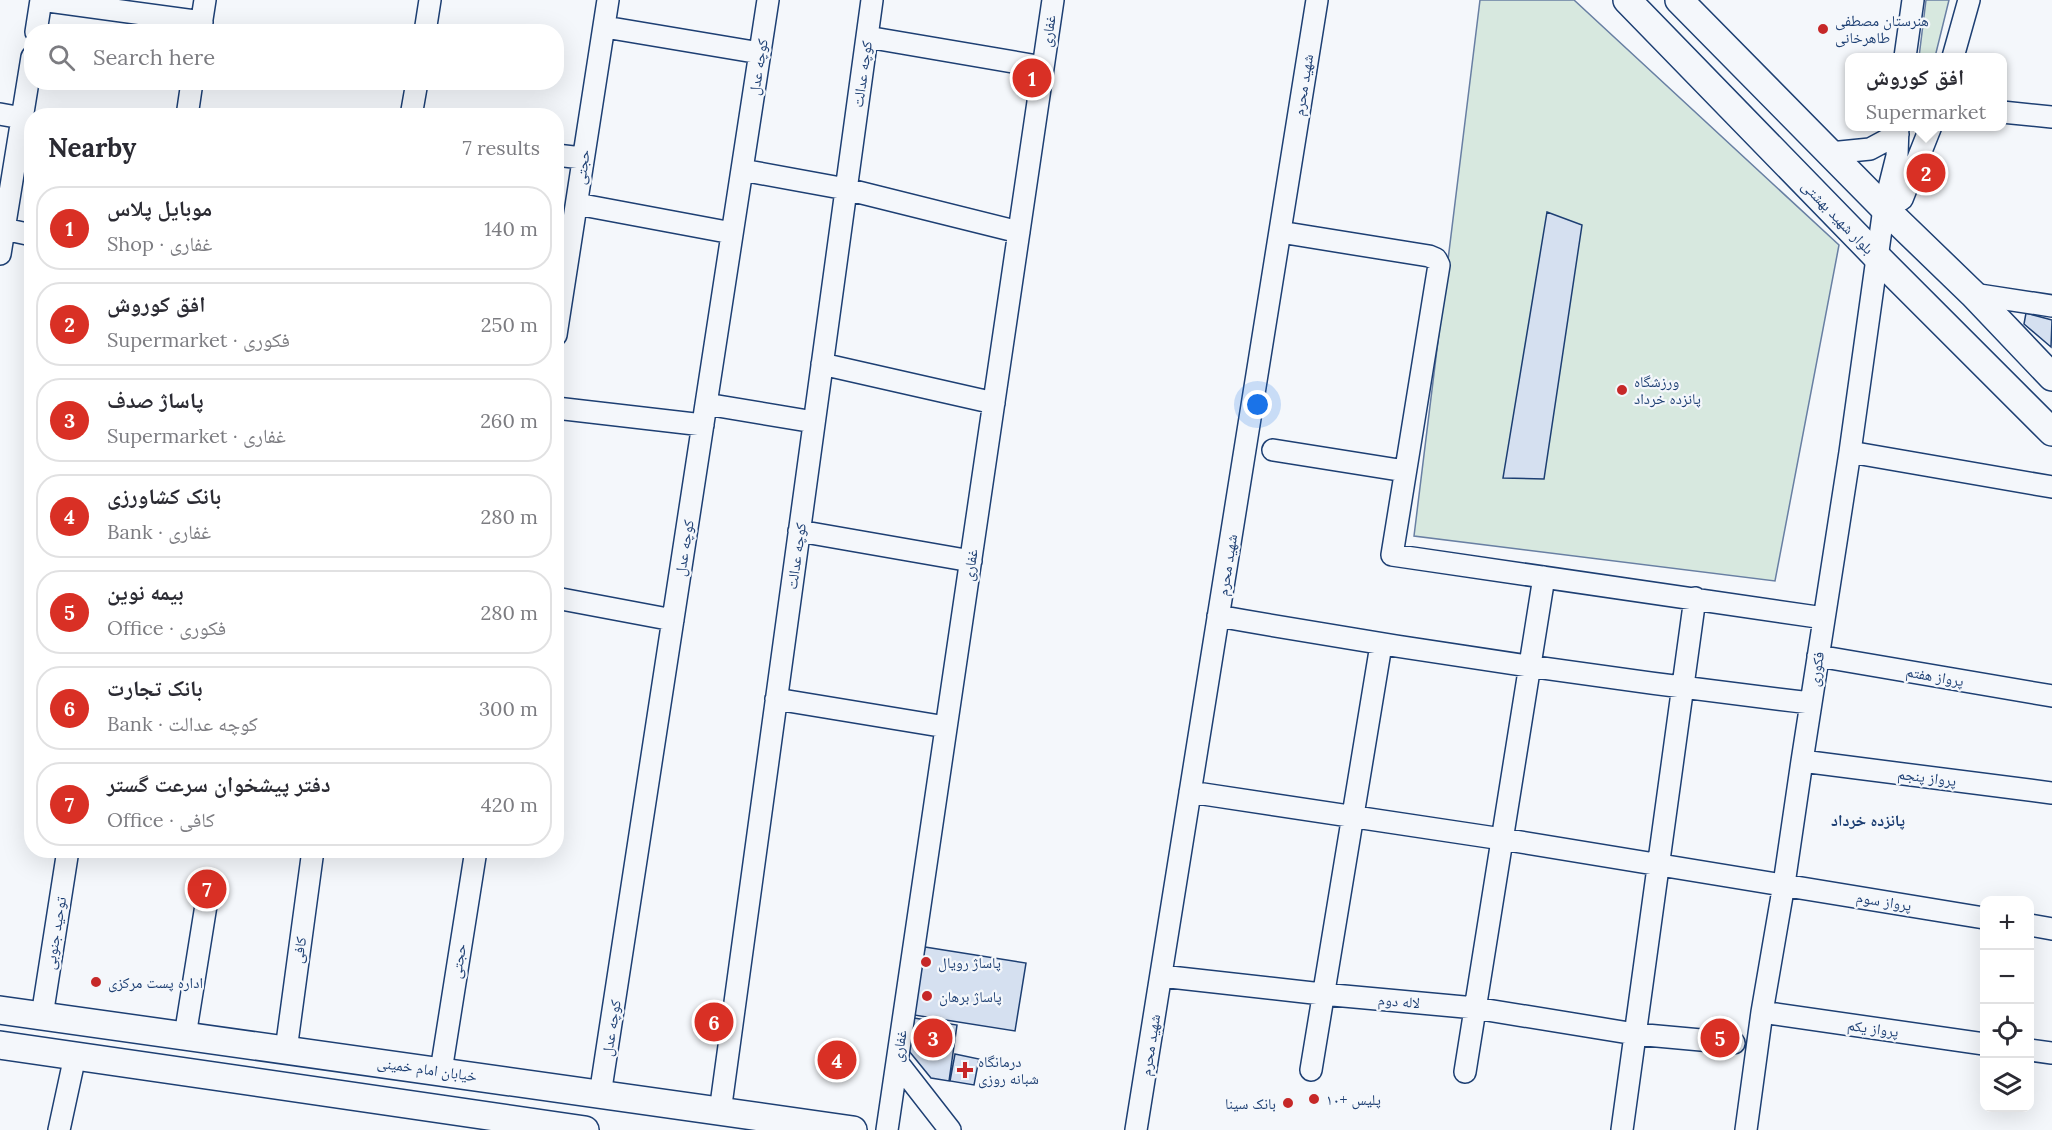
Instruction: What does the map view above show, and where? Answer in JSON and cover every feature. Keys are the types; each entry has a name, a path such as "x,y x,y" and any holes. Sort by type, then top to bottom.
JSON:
{"main road":[{"name":"بلوار شهید بهشتی","path":"1627,0 1878,258 2052,432"},
{"path":"1679,0 1884,208 1973,294 2052,377"},
{"name":"خیابان امام خمینی","path":"0,1010 853,1130"},
{"path":"0,1045 585,1130"}],"street":[{"path":"37,24 41,0 183,24"},
{"path":"201,24 205,0"},
{"path":"426,24 430,0"},
{"name":"حجتی","path":"564,284 608,0"},
{"name":"کوچه عدل","path":"600,1095 768,0"},
{"name":"کوچه عدالت","path":"720,1112 872,0"},
{"name":"غفاری","path":"887,1130 1053,0"},
{"name":"شهید محرم","path":"1136,1130 1317,0"},
{"path":"1906,53 1913,0"},
{"path":"1954,53 1969,0"},
{"path":"605,27 760,53"},
{"path":"867,36 1043,67"},
{"path":"0,254 27,90"},
{"path":"188,108 191,90"},
{"path":"412,108 416,90"},
{"path":"2007,112 2052,117"},
{"path":"0,114 22,118"},
{"path":"1830,153 1870,149 1897,131"},
{"name":"فکوری","path":"1746,1130 1762,1012 1784,884 1850,452 1884,208 1897,156 1898,131"},
{"path":"1884,208 1902,199 1929,131"},
{"path":"564,156 582,158"},
{"path":"742,170 846,189 1019,232"},
{"path":"577,204 732,233"},
{"path":"4,229 24,233"},
{"path":"1280,232 1430,256 1436,259 1438,266 1392,555 1824,618"},
{"path":"1973,294 2052,306"},
{"path":"822,364 994,403"},
{"path":"564,408 705,414 814,422"},
{"path":"1274,450 1405,471"},
{"path":"1850,452 2052,486"},
{"path":"799,531 970,561"},
{"path":"1465,1072 1544,578"},
{"path":"1622,1130 1695,598"},
{"path":"564,600 673,620"},
{"path":"1218,616 1381,645 1683,688 1811,703"},
{"path":"1311,1070 1381,645"},
{"name":"پرواز هفتم","path":"1818,656 2052,696"},
{"path":"776,699 946,727"},
{"name":"پرواز پنجم","path":"1802,760 2052,793"},
{"name":"پرواز سوم","path":"1190,792 1502,838 1980,917"},
{"name":"توحید جنوبی","path":"42,1016 67,858"},
{"name":"کافی","path":"286,1050 312,858"},
{"name":"حجتی","path":"441,1071 475,858"},
{"path":"185,1036 207,899"},
{"path":"2034,926 2052,929"},
{"name":"لاله دوم","path":"1161,976 1475,1008 1635,1034 1734,1042"},
{"name":"پرواز یکم","path":"1762,1012 1980,1043"},
{"path":"2034,1051 2052,1053"},
{"path":"59,1130 75,1056"},
{"path":"897,1062 950,1130"}],"shaded area":[{"name":"ورزشگاه پانزده خرداد","path":"1480,0 1574,0 1839,245 1775,581 1414,536"},
{"path":"1926,0 1949,0 1936,53 1919,53"}],"building":[{"path":"1547,212 1582,225 1544,479 1503,478"},
{"path":"2026,313 2052,320 2051,347 2024,324"},
{"path":"925,947 1026,963 1015,1031 914,1015"},
{"path":"914,1018 957,1025 949,1081 931,1078 909,1051"},
{"name":"درمانگاه شبانه روزی","path":"955,1054 979,1059 974,1085 950,1081"}],"place":[{"name":"هنرستان مصطفی طاهرخانی","path":"1823,29"},
{"name":"موبایل پلاس","path":"1032,78"},
{"name":"افق کوروش","path":"1926,173"},
{"name":"ورزشگاه پانزده خرداد","path":"1622,390"},
{"name":"دفتر پیشخوان سرعت گستر","path":"207,889"},
{"name":"پاساژ رویال","path":"926,962"},
{"name":"اداره پست مرکزی","path":"96,982"},
{"name":"پاساژ برهان","path":"927,996"},
{"name":"بانک تجارت","path":"714,1022"},
{"name":"پاساژ صدف","path":"933,1038"},
{"name":"بیمه نوین","path":"1720,1038"},
{"name":"بانک کشاورزی","path":"837,1060"},
{"name":"درمانگاه شبانه روزی","path":"965,1070"},
{"name":"پلیس +۱۰","path":"1314,1099"},
{"name":"بانک سینا","path":"1288,1103"}],"district":[{"name":"پانزده خرداد","path":"1868,820"}]}
